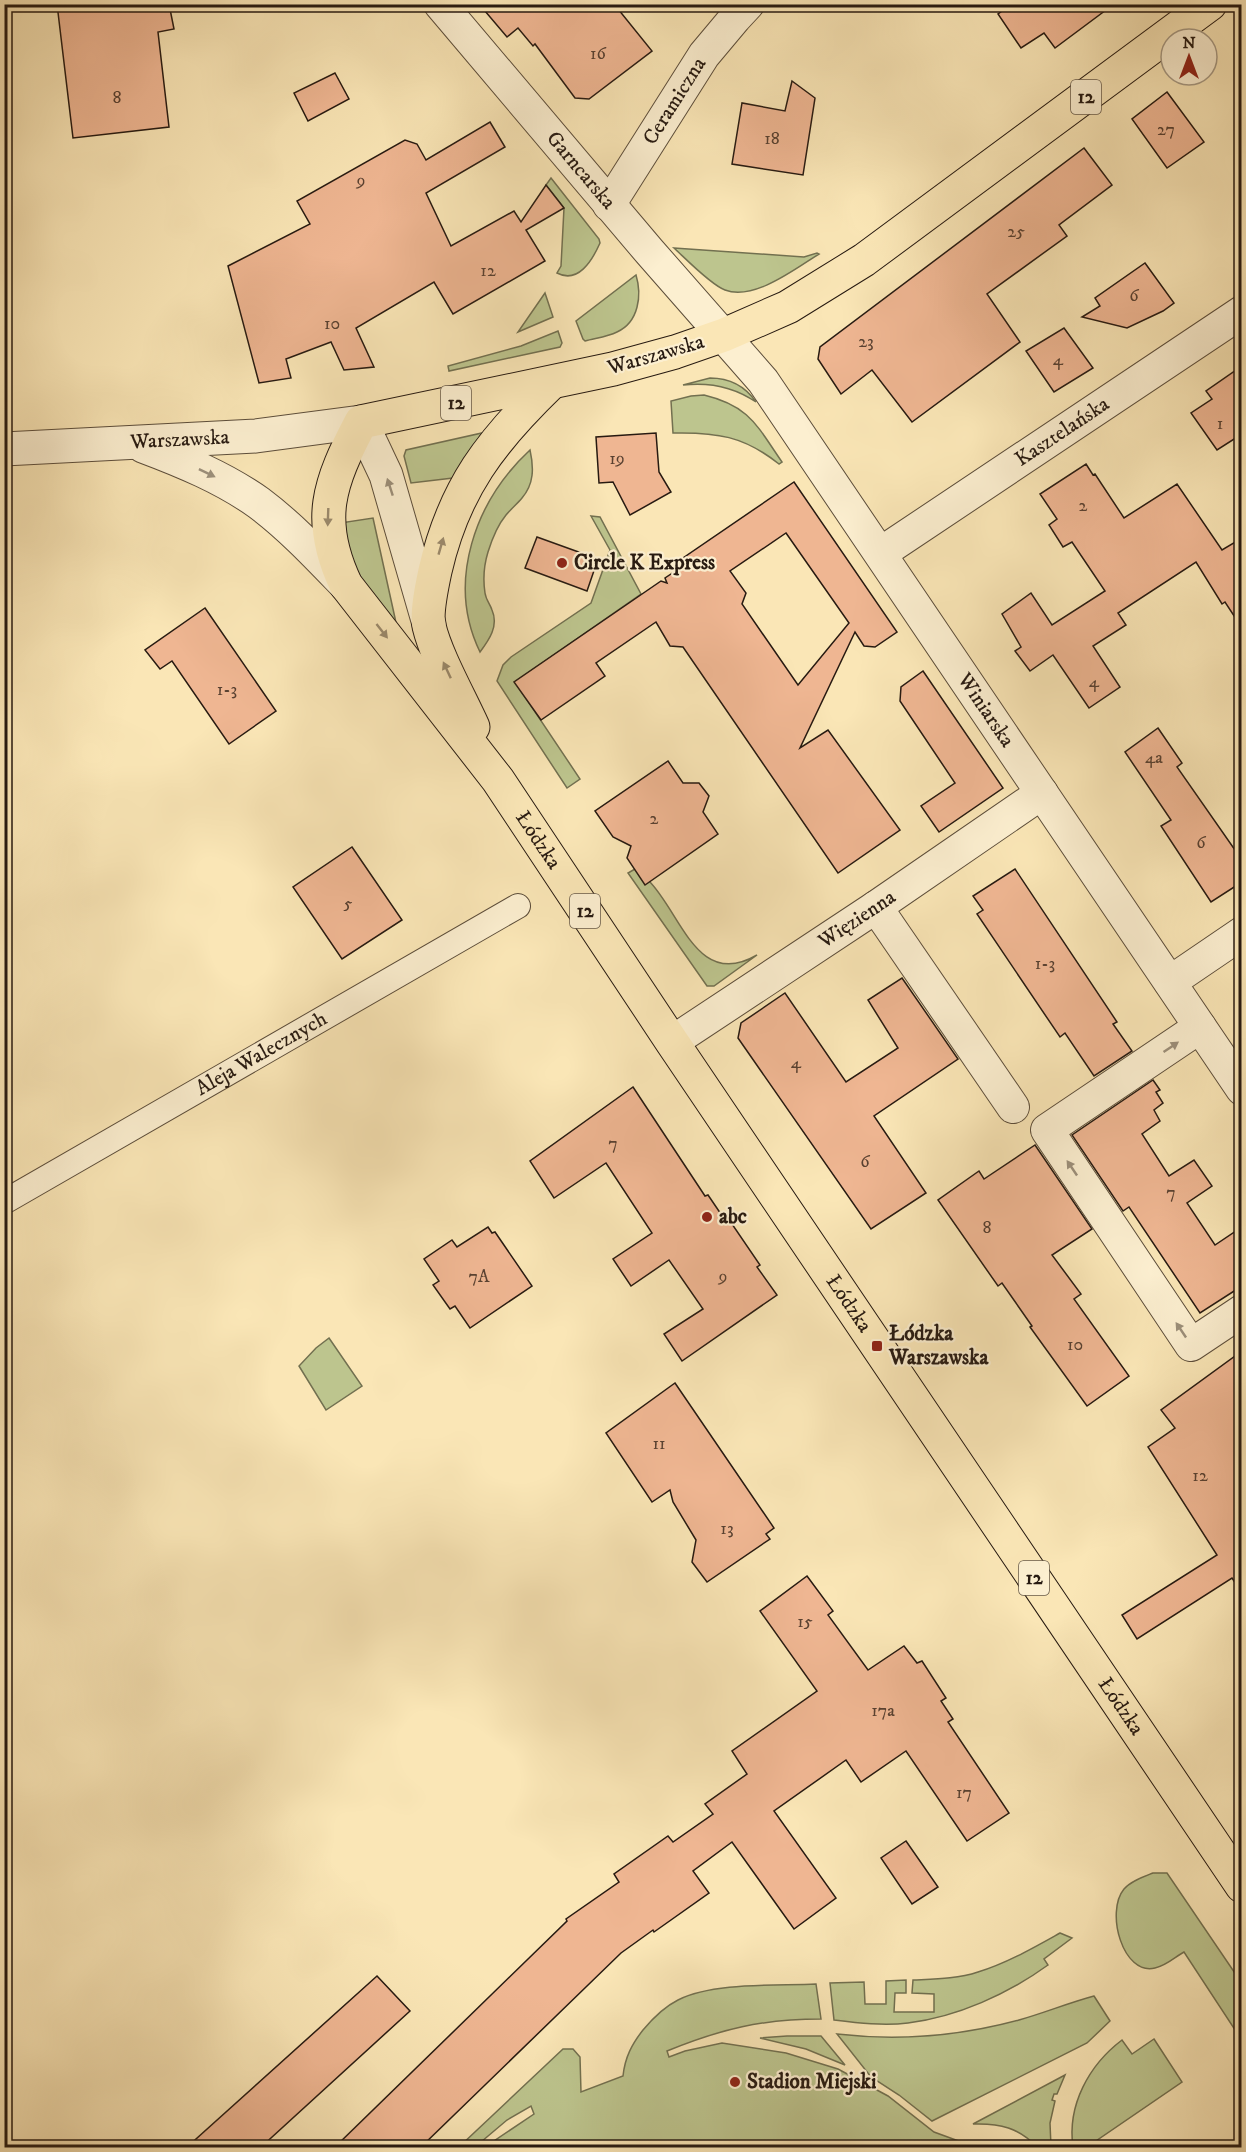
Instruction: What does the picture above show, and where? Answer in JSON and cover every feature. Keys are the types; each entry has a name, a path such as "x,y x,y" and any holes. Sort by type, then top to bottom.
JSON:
{"main road":[{"name":"Warszawska","path":"361,423 551,383 665,355 724,335 788,307 864,260 1208,5"},
{"name":"12","path":"429,624 432,584 440,548 460,496 499,437 551,383"},
{"name":"12","path":"346,585 330,544 329,505 334,482 345,453 361,423"},
{"name":"Łódzka","path":"346,585 498,780 672,1042 1242,1886"},
{"name":"Łódzka","path":"429,624 443,661 498,780"}],"street":[{"name":"Garncarska","path":"440,4 609,204 724,335"},
{"name":"Ceramiczna","path":"609,204 704,55 748,4"},
{"name":"Kasztelańska","path":"881,553 1242,312"},
{"name":"Winiarska","path":"724,335 764,381 1242,1089"},
{"name":"Warszawska","path":"4,449 256,436 361,423"},
{"path":"361,423 386,475 429,624"},
{"path":"133,442 201,470 257,501 311,548 346,585"},
{"name":"Więzienna","path":"672,1042 876,907 1042,793"},
{"name":"Aleja Walecznych","path":"4,1202 518,906"},
{"path":"876,907 1013,1107"},
{"path":"1170,982 1242,933"},
{"path":"1200,1027 1047,1130 1191,1345 1242,1311"}],"green space":[{"path":"551,178 600,243 593,257 583,269 571,275 565,276 557,273 561,266 564,208 546,185"},
{"path":"674,248 804,257 819,254 774,282 749,291 736,292 725,290 713,283"},
{"path":"636,275 639,291 637,307 630,322 613,334 585,341 576,321"},
{"path":"545,293 553,317 518,332"},
{"path":"558,331 562,343 560,347 449,371 448,366 521,346"},
{"path":"710,378 736,384 756,402 721,387 702,384 683,385"},
{"path":"704,395 732,405 751,419 782,462 779,464 754,447 729,438 703,433 673,433 671,401"},
{"path":"482,433 453,478 411,483 404,456 406,450"},
{"path":"530,450 532,469 529,487 500,524 487,557 484,588 494,616 494,627 490,638 480,652 470,625 466,598 466,571 472,544 481,518 494,493"},
{"path":"591,516 600,517 641,594 515,682 580,779 567,788 497,681 503,665 511,657 591,603 610,550"},
{"path":"373,518 396,623 350,560 340,523"},
{"path":"635,869 647,879 692,943 705,955 719,963 736,963 757,955 714,986 707,986 628,873"},
{"path":"329,1338 362,1386 326,1410 299,1366"},
{"path":"1153,1873 1167,1873 1241,1982 1241,2039 1184,1952 1155,1968 1144,1968 1126,1953 1117,1926 1116,1912 1119,1899 1124,1889 1130,1884"},
{"path":"1060,1933 1072,1938 1044,1959 1048,1965 999,1995 963,2010 926,2020 899,2024 834,2020 830,1983 864,1982 865,2004 886,2004 886,1981 906,1980 906,1993 895,1993 894,2012 934,2012 934,1994 912,1993 913,1980 938,1979 978,1972 1010,1960"},
{"name":"Stadion Miejski","path":"816,1984 821,2019 761,2023 724,2031 667,2051 669,2057 722,2043 786,2053 838,2069 888,2096 934,2132 975,2147 485,2147 534,2114 531,2106 507,2120 475,2147 459,2147 563,2049 573,2049 580,2057 581,2092 623,2076 627,2057 639,2035 659,2013 678,2000 709,1990 765,1985"},
{"path":"1094,1996 1110,2021 1087,2043 932,2121 871,2077 837,2034 906,2037 974,2030 1019,2020"},
{"path":"821,2036 845,2065 806,2049 760,2038"},
{"path":"1154,2039 1182,2082 1087,2147 1073,2147 1073,2116 1077,2101 1090,2074 1110,2050 1122,2040 1132,2054"},
{"path":"1065,2075 1052,2100 1055,2101 1050,2123 1051,2147 1037,2147 1023,2135 1008,2128 992,2124 973,2124"}],"building":[{"path":"57,4 169,4 174,29 158,32 169,127 73,138"},
{"path":"479,4 614,4 652,51 589,99 575,98 535,44 533,46 518,28 507,37"},
{"path":"1012,4 1114,4 1055,48 1044,33 1021,48 998,14"},
{"path":"335,73 349,99 308,121 294,93"},
{"path":"792,81 815,98 803,175 732,164 742,103 785,111"},
{"path":"1167,92 1204,142 1167,168 1132,119"},
{"path":"490,122 505,147 426,193 451,246 514,211 521,222 546,185 564,208 526,230 545,261 453,314 434,282 356,328 374,367 344,370 331,342 286,359 291,378 259,383 228,266 310,224 297,201 405,140 417,144 426,160"},
{"path":"1084,148 1112,185 1059,225 1067,236 987,294 1020,342 912,422 872,370 841,394 818,359 820,347"},
{"path":"1145,263 1174,303 1163,311 1127,328 1082,317 1100,306 1095,298"},
{"path":"1064,328 1093,368 1054,392 1026,351"},
{"path":"1242,366 1242,434 1217,450 1191,413 1212,399 1206,391"},
{"path":"656,433 659,472 671,492 630,515 613,482 599,483 596,437"},
{"path":"1086,464 1124,518 1177,484 1222,550 1242,538 1242,628 1225,602 1222,604 1196,562 1118,613 1126,625 1093,646 1120,687 1089,708 1053,655 1030,671 1015,651 1021,647 1002,614 1031,593 1052,625 1105,591 1072,542 1063,547 1049,525 1057,519 1040,494"},
{"path":"794,482 897,632 875,647 864,646 855,632 800,748 828,730 900,830 838,873 683,647 670,646 656,622 596,663 605,676 541,720 514,682 661,581 667,583 665,578 686,564 683,558","holes":["786,533 849,623 798,685 742,604 746,593 730,571"]},
{"name":"Circle K Express","path":"537,537 598,559 587,591 525,568"},
{"path":"205,608 276,711 229,744 172,661 160,669 145,650"},
{"path":"923,671 1003,788 939,832 921,806 955,783 900,701 901,687"},
{"path":"1158,728 1182,763 1177,767 1242,860 1242,882 1211,902 1161,826 1171,820 1125,752"},
{"path":"668,761 683,783 699,783 709,796 703,812 718,834 645,885 627,858 631,846 613,837 595,811"},
{"path":"352,847 402,920 342,959 293,887"},
{"path":"1015,869 1117,1022 1113,1024 1132,1051 1094,1076 1065,1033 1060,1037 977,914 983,910 973,896"},
{"path":"902,978 958,1059 874,1116 926,1193 871,1229 738,1038 741,1023 785,993 846,1082 898,1048 868,1000"},
{"path":"1153,1080 1160,1090 1156,1092 1163,1103 1154,1110 1160,1121 1142,1134 1169,1176 1194,1160 1212,1186 1187,1203 1215,1245 1242,1227 1242,1286 1200,1313 1129,1207 1123,1211 1072,1135"},
{"path":"633,1087 705,1196 708,1195 727,1223 730,1221 760,1265 757,1267 777,1295 682,1361 664,1334 703,1309 669,1260 631,1286 613,1259 652,1233 606,1163 554,1198 530,1161"},
{"path":"1035,1145 1092,1229 1052,1255 1081,1294 1074,1299 1129,1376 1087,1406 1030,1327 1032,1326 1002,1283 998,1286 938,1200 979,1171 984,1179"},
{"path":"488,1227 492,1233 495,1232 532,1286 470,1328 455,1306 450,1309 433,1285 439,1281 424,1259 452,1240 457,1247"},
{"path":"1242,1351 1242,1593 1232,1578 1137,1639 1122,1615 1217,1555 1148,1447 1175,1428 1161,1410"},
{"path":"675,1383 774,1528 766,1534 770,1539 707,1582 692,1562 696,1540 673,1502 670,1490 652,1502 606,1433"},
{"path":"807,1576 833,1611 828,1615 868,1670 904,1646 917,1663 922,1661 946,1698 941,1701 953,1719 948,1722 1009,1813 967,1841 906,1751 861,1782 846,1760 774,1811 836,1898 794,1929 732,1842 693,1871 709,1893 621,1953 420,2148 334,2148 567,1921 566,1919 619,1882 614,1874 668,1836 673,1842 713,1814 705,1804 747,1774 732,1751 817,1691 760,1611"},
{"path":"906,1841 938,1887 912,1904 881,1858"},
{"path":"377,1976 410,2011 260,2148 186,2148"}],"place":[{"name":"Circle K Express","path":"562,563"},
{"name":"abc","path":"707,1217"},
{"name":"Łódzka Warszawska","path":"877,1346"},
{"name":"Stadion Miejski","path":"735,2082"}]}
